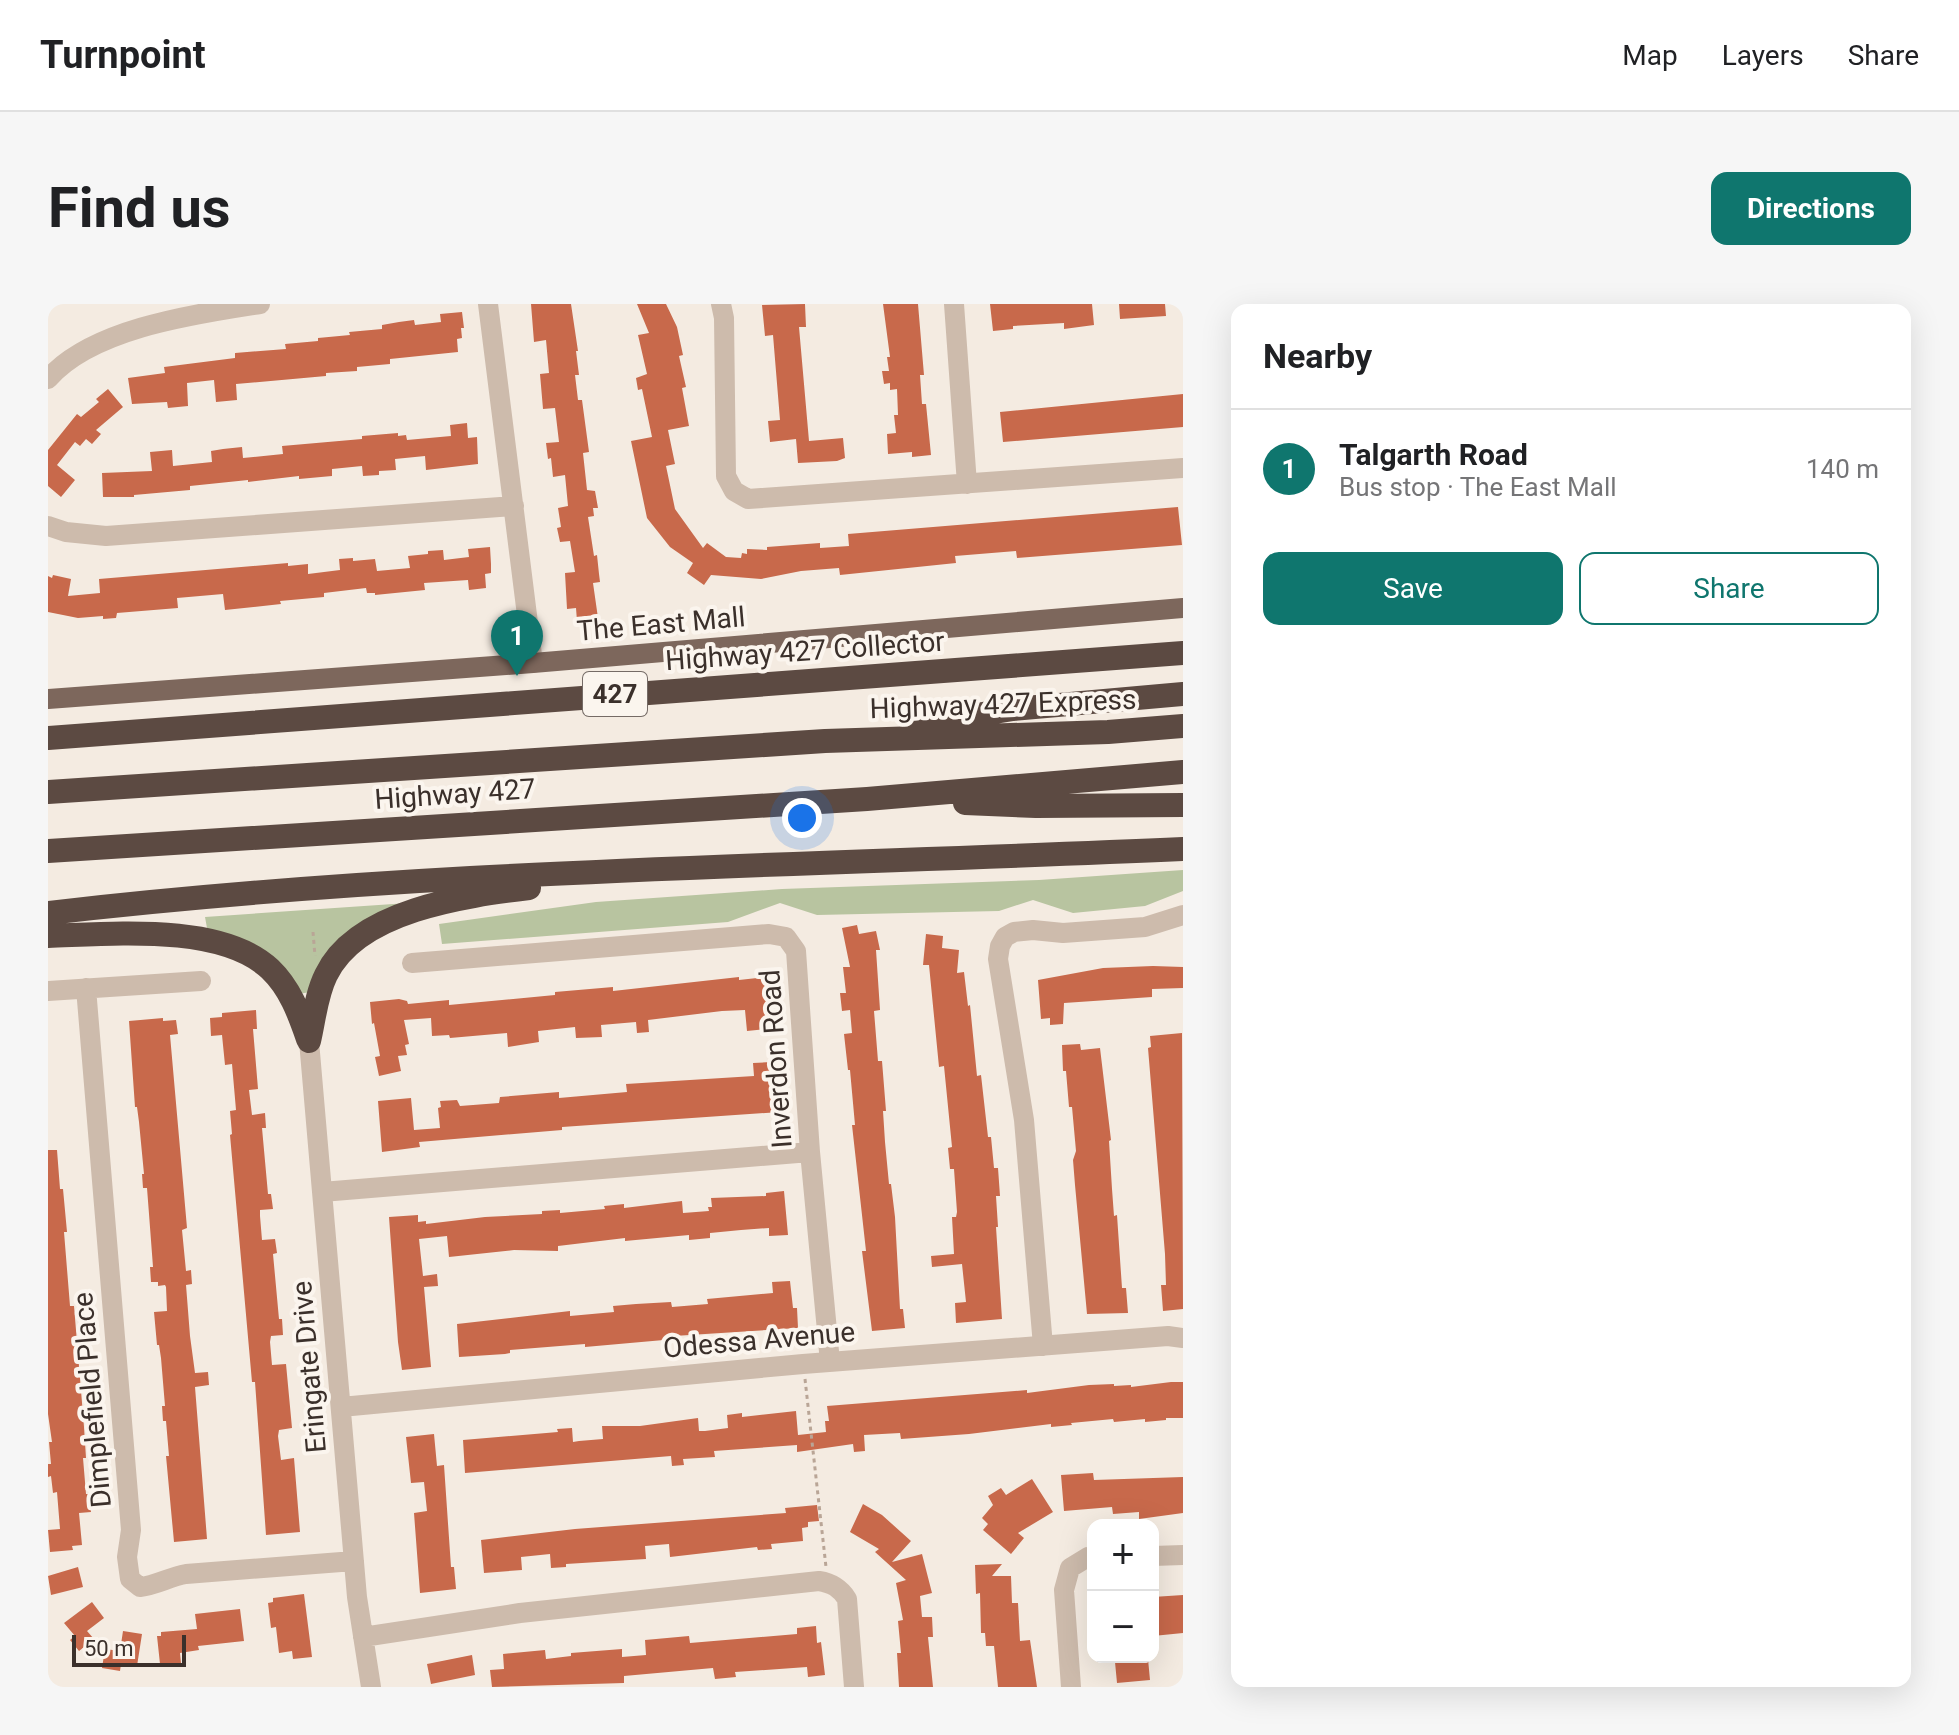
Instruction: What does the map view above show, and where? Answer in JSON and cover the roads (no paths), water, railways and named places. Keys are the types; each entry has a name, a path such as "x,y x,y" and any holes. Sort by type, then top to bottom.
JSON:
{"highway":[{"name":"Highway 427 Collector","path":"48,738 1183,653"},
{"path":"825,741 1013,709 1183,694"},
{"name":"Highway 427 Express","path":"825,741 1108,732 1183,726"},
{"name":"Highway 427","path":"48,792 825,741"},
{"path":"867,799 1183,772"},
{"path":"867,799 1036,806 1183,805"},
{"name":"Highway 427","path":"48,851 867,799"},
{"path":"48,913 384,882 1183,849"},
{"path":"309,1041 324,980 335,959 350,944 383,923 464,899 680,868"},
{"path":"48,936 155,933 232,946 264,963 279,979 291,996 309,1041"}],"main road":[{"name":"The East Mall","path":"48,699 533,663 1183,608"}],"street":[{"path":"50,370 92,347 144,326 260,304"},
{"path":"488,304 533,663"},
{"path":"721,304 724,318 726,471 728,482 738,495 748,499 1183,468"},
{"path":"954,304 967,484"},
{"path":"48,526 66,532 106,536 514,506"},
{"path":"1043,1346 1024,1120 998,959 1000,946 1005,937 1014,932 1063,933 1145,927 1183,915"},
{"name":"Inverdon Road","path":"412,963 769,934 786,937 796,951 810,1152 830,1362"},
{"path":"48,991 201,981"},
{"name":"Dimplefield Place","path":"86,988 131,1530 127,1557 130,1579 140,1587 186,1574 354,1561"},
{"name":"Eringate Drive","path":"309,1041 354,1561 371,1687"},
{"path":"322,1192 810,1152"},
{"name":"Odessa Avenue","path":"341,1407 803,1364 1168,1336 1183,1338"},
{"path":"1159,1556 1183,1555"},
{"path":"1071,1687 1064,1590 1070,1568 1087,1558"},
{"path":"363,1637 520,1613 819,1581 842,1590 847,1599 854,1687"}],"place":[{"name":"Talgarth Road","path":"517,676"}]}
